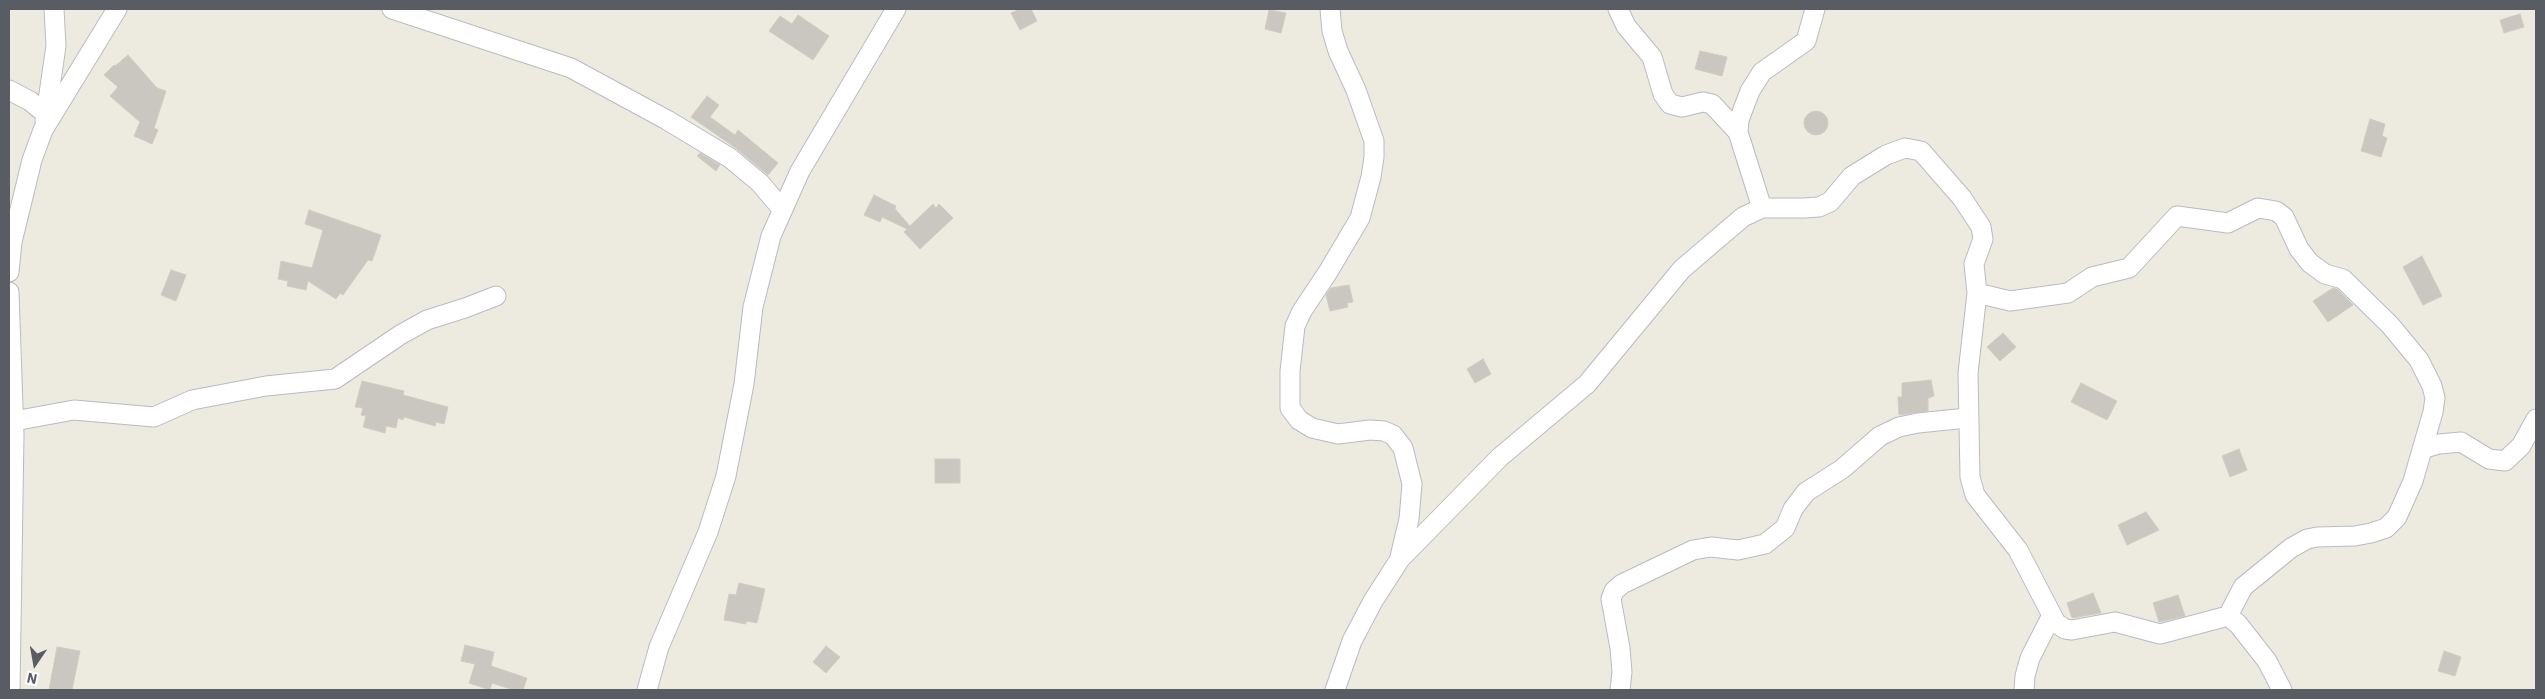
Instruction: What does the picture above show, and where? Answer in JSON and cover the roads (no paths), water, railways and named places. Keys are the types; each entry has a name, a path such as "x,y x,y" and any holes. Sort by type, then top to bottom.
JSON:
{"street":[{"path":"9,272 12,242 32,160 45,122 56,46 54,9"},
{"path":"45,122 117,9"},
{"path":"392,9 572,68 730,158 760,183 782,209"},
{"path":"647,690 659,647 708,532 726,476 744,384 753,306 771,236 810,152 896,9"},
{"path":"1330,9 1332,31 1338,51 1356,90 1374,140 1374,157 1371,177 1360,218 1302,311 1295,326 1290,371 1290,408 1298,420 1312,428 1338,434 1370,430 1384,431 1393,435 1403,448 1412,484 1409,519 1400,558"},
{"path":"1618,9 1626,26 1652,56 1663,94 1670,104 1682,107 1703,102 1712,104 1738,132 1762,208"},
{"path":"1738,132 1744,106 1756,79 1762,72 1806,40 1815,9"},
{"path":"9,90 30,101 45,122"},
{"path":"1335,690 1352,641 1372,601 1400,558 1500,457 1587,384 1682,269 1728,228 1762,208 1819,207 1837,197 1852,176 1886,155 1905,148 1921,151 1962,198 1981,227 1983,239 1974,264 1977,293 1976,318 1969,353 1968,418 1970,477 1975,494 2018,550 2056,624 2065,629 2072,630 2091,624 2115,622 2160,634 2228,616 2243,587 2262,570 2307,539 2355,536 2386,528 2397,517 2405,502 2434,412 2435,398 2432,386 2419,360 2390,324 2343,279 2321,272 2310,263 2299,249 2284,218 2276,211 2255,208 2228,224 2176,216 2129,268 2097,274 2068,293 2010,300 1977,293"},
{"path":"9,292 14,421 10,690"},
{"path":"14,421 74,410 154,417 192,400 266,386 335,379 400,335 427,320 496,296"},
{"path":"1620,690 1622,672 1611,599 1614,591 1622,584 1693,550 1711,546 1738,550 1765,544 1785,528 1793,509 1806,492 1842,469 1880,436 1918,423 1968,418"},
{"path":"2422,449 2439,444 2461,442 2489,459 2505,461 2520,446 2536,419"},
{"path":"2024,690 2024,676 2030,658 2052,615"},
{"path":"2228,616 2238,624 2267,661 2282,690"}]}
